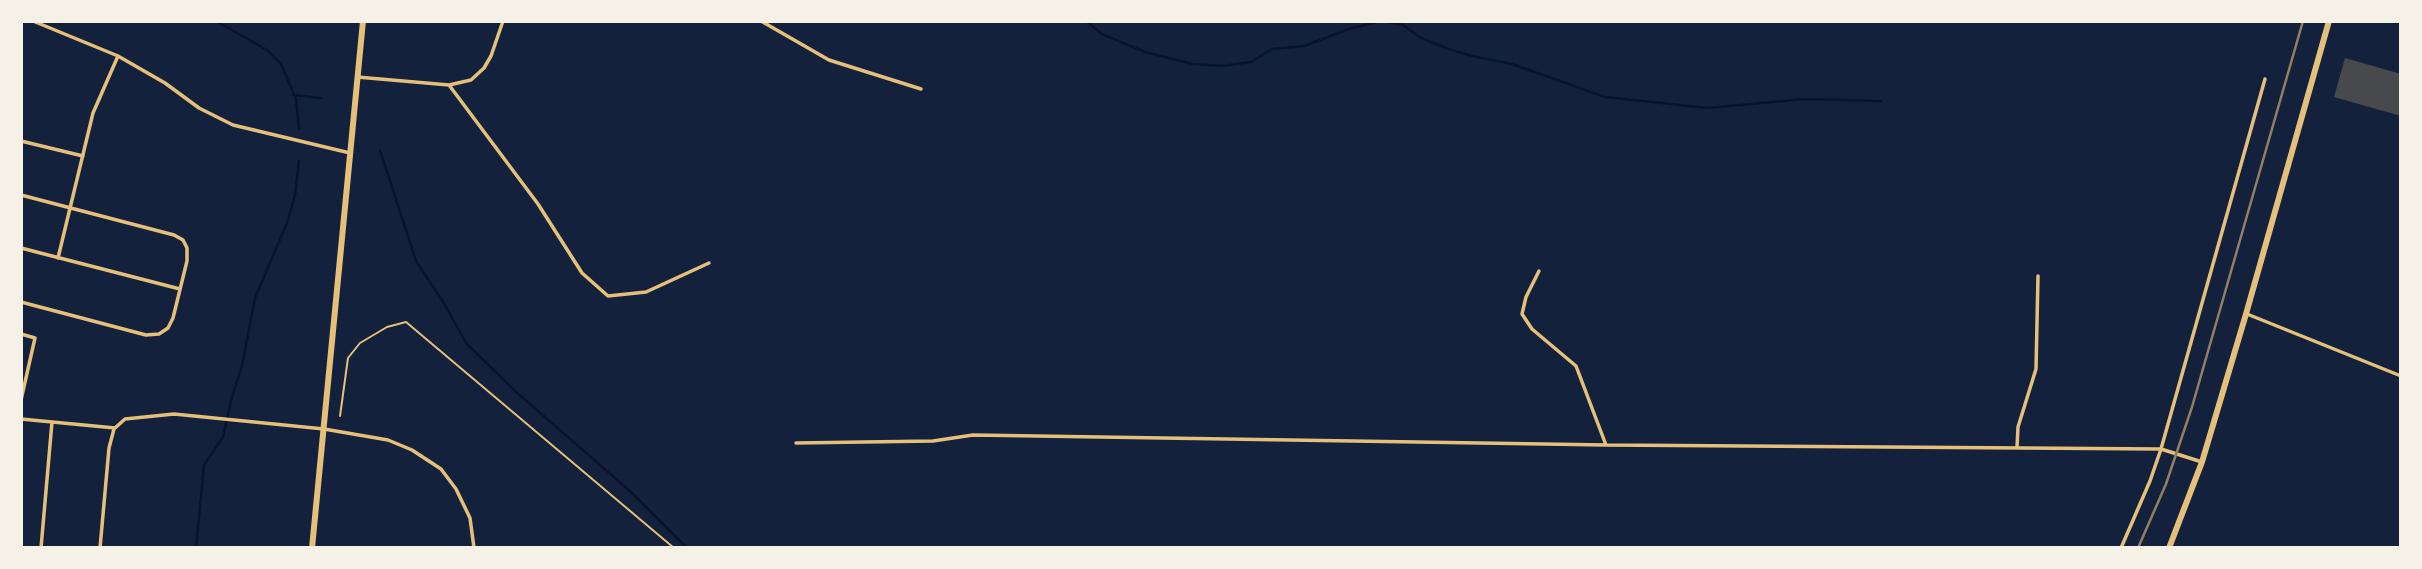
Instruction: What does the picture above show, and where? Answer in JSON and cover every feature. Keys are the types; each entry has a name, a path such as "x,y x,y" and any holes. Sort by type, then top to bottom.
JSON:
{"main road":[{"path":"312,548 363,21"},
{"path":"2169,548 2202,462 2329,21"}],"street":[{"path":"33,21 118,56 158,78 199,108 233,125 350,153"},
{"path":"357,77 449,85 471,80 484,68 491,56 503,21"},
{"path":"761,21 829,60 921,89"},
{"path":"58,258 93,113 118,56"},
{"path":"2121,548 2161,449 2265,79"},
{"path":"449,85 538,204 582,273 608,296 646,292 709,263"},
{"path":"21,141 83,156"},
{"path":"21,195 174,235 183,240 187,248 187,261 173,318 168,328 159,334 146,335 21,302"},
{"path":"21,248 180,289"},
{"path":"1539,271 1526,297 1522,314 1532,329 1576,366 1606,445"},
{"path":"2017,447 2018,427 2036,369 2038,276"},
{"path":"2246,314 2401,376"},
{"path":"21,334 35,338 21,400"},
{"path":"100,548 109,447 115,428 125,419 174,414 324,429 388,440 412,450 441,469 456,489 470,518 474,548"},
{"path":"21,419 115,428"},
{"path":"41,548 52,422"},
{"path":"796,443 933,441 973,435 1606,445 2017,447 2161,449 2202,462"}],"path":[{"path":"340,416 348,358 360,342 387,327 406,322 674,548"}],"building":[{"path":"2345,58 2401,74 2401,116 2334,97"}],"waterway":[{"path":"216,21 267,50 281,64 296,99 299,128"},
{"path":"1086,21 1102,34 1145,52 1193,64 1222,66 1251,62 1272,49 1304,46 1380,21"},
{"path":"1381,21 1403,25 1421,38 1449,49 1512,64 1605,97 1708,108 1805,99 1881,101"},
{"path":"293,95 321,98"},
{"path":"380,150 416,261 466,343 515,391 631,492 687,548"},
{"path":"196,548 204,465 223,437 242,366 255,298 287,223 295,195 299,161"}],"railway":[{"path":"2138,548 2166,484 2192,407 2303,21"}]}
